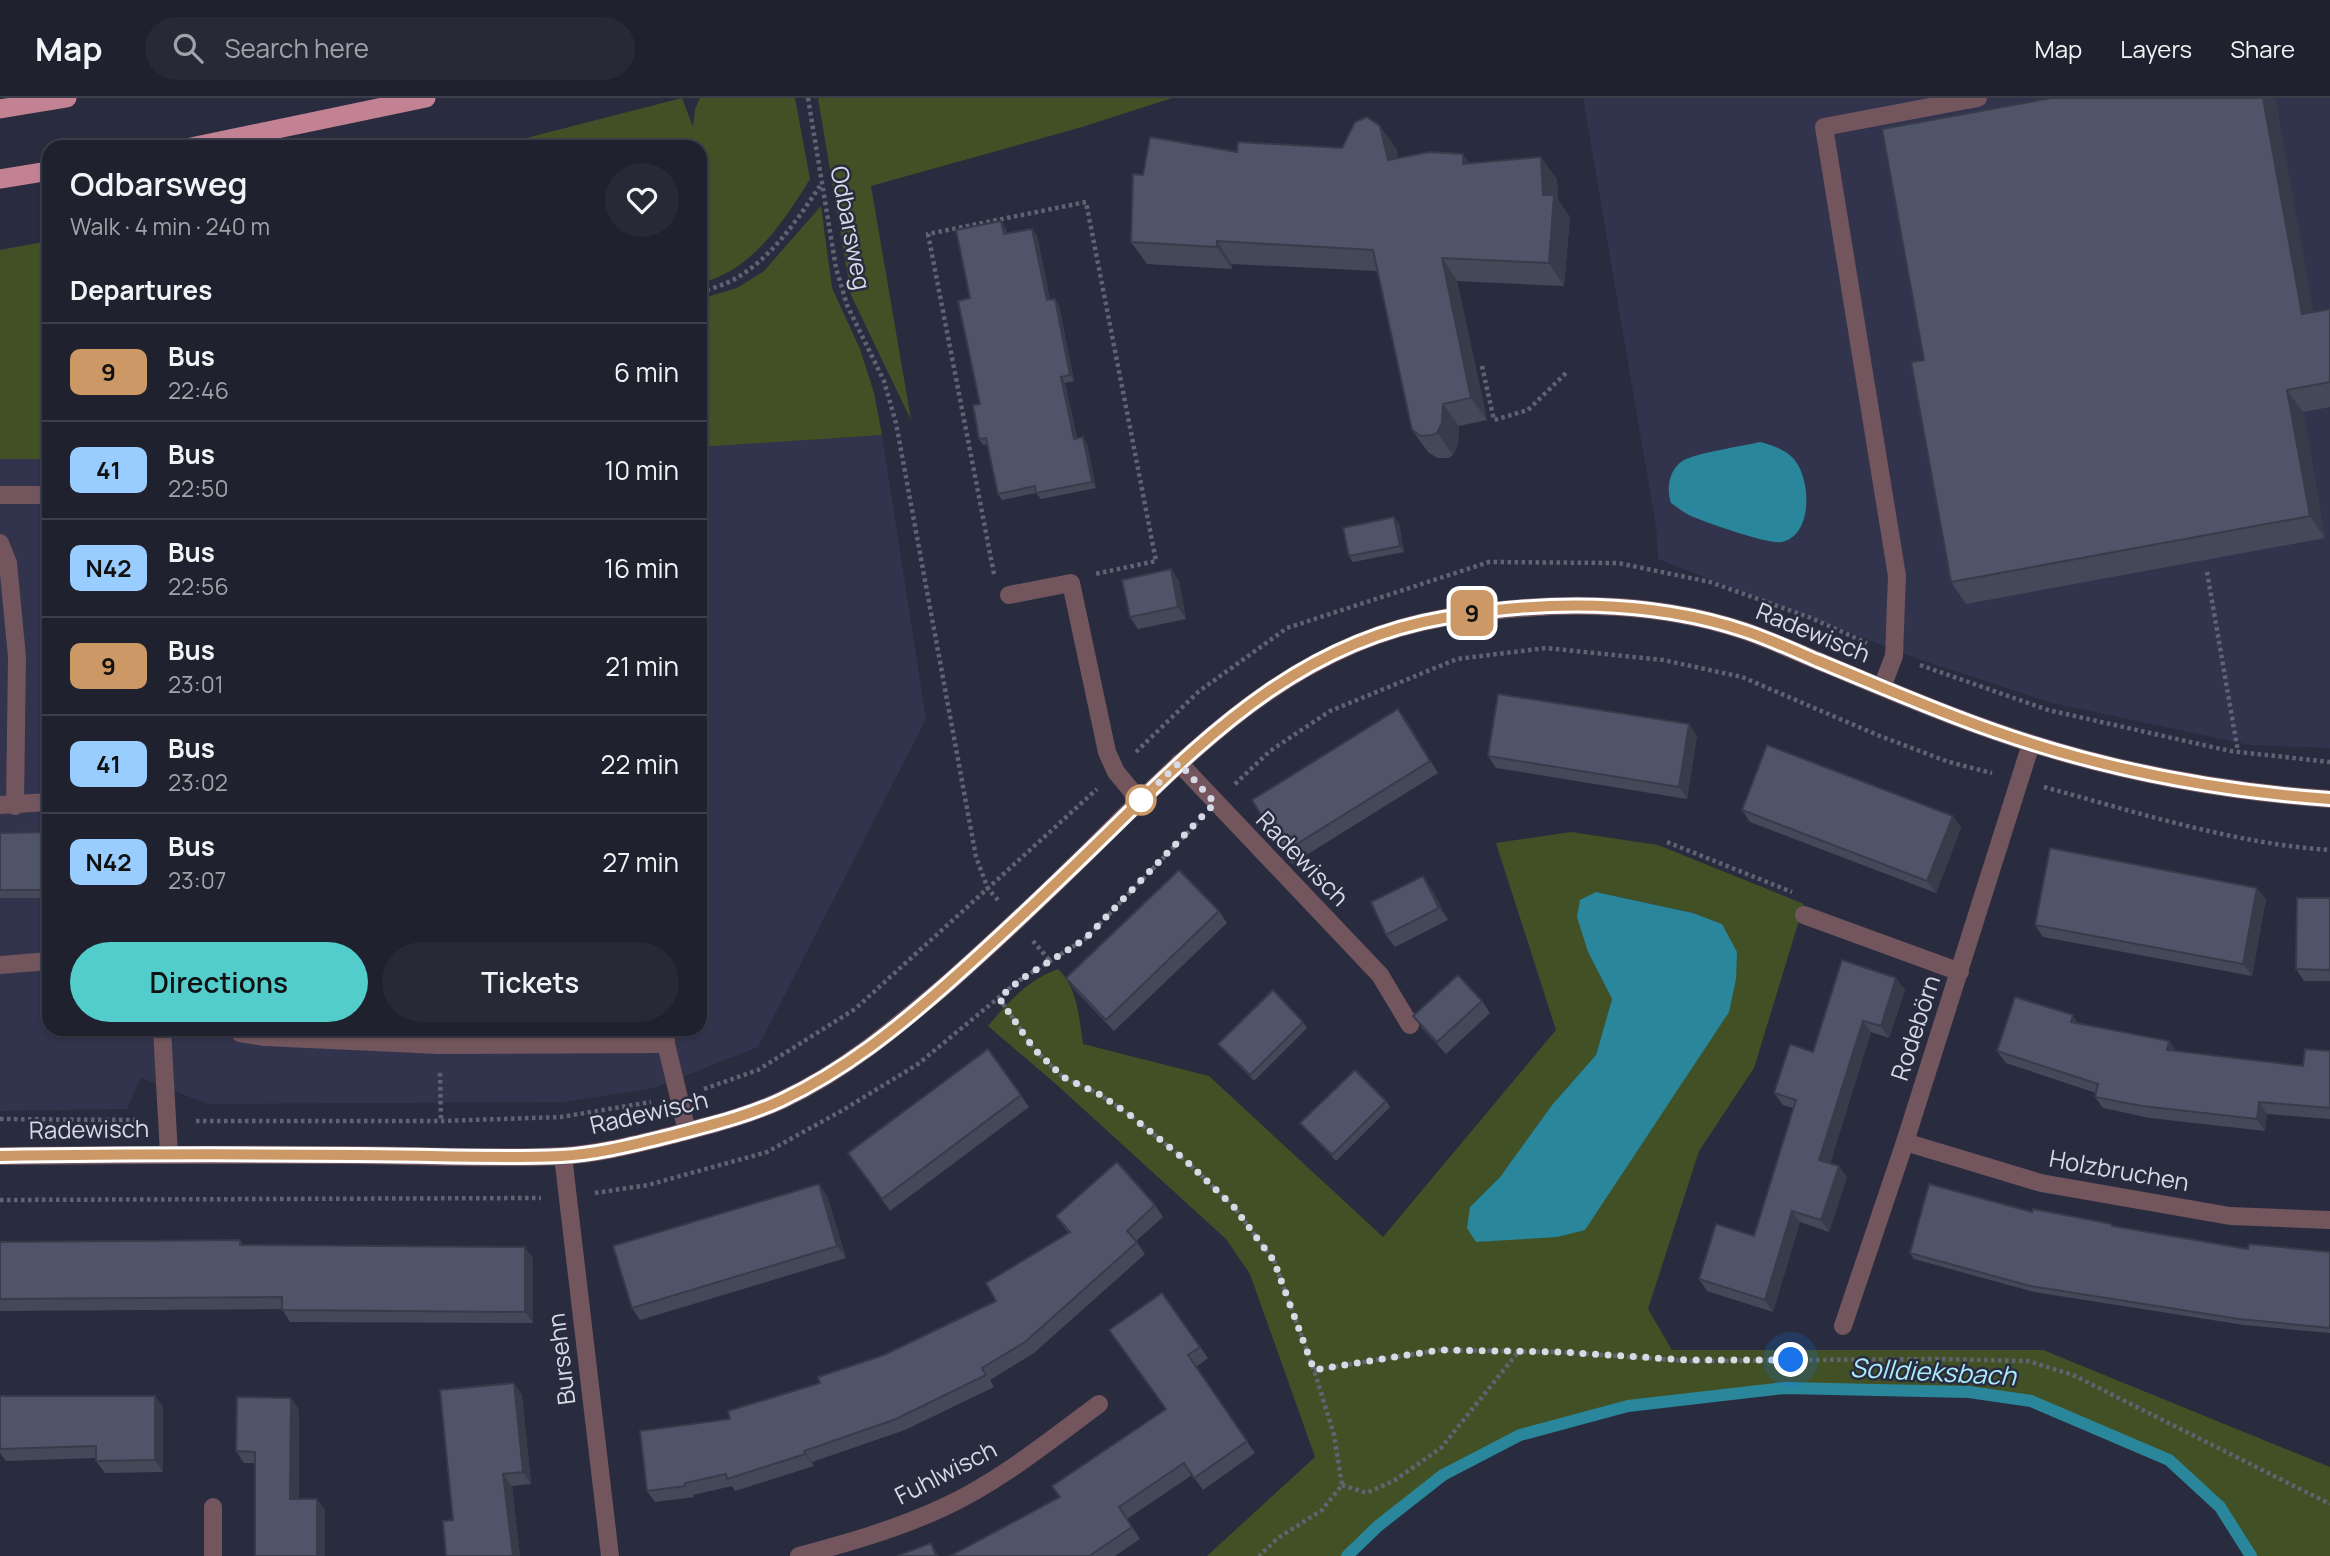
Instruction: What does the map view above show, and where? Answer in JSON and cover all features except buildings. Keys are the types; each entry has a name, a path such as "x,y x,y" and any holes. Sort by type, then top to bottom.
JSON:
{"highway":[{"path":"0,108 66,98"},
{"path":"225,140 426,98"},
{"path":"0,178 42,172"}],"street":[{"path":"1882,687 1894,656 1897,576 1824,127 1978,98"},
{"path":"0,495 42,495"},
{"path":"0,542 8,563 17,657 7,805 42,802"},
{"path":"1009,595 1071,583 1107,752 1116,772 1140,801"},
{"name":"Radewisch","path":"0,1156 564,1156 614,1149 687,1131 761,1108 833,1073 888,1035 1017,923 1179,763 1255,699 1315,662 1357,643 1434,619 1496,610 1560,606 1620,607 1696,619 1744,631 1941,712 2031,744 2109,765 2193,782 2330,799"},
{"path":"0,640 17,657"},
{"name":"Rodebörn","path":"1843,1326 1960,972 2031,744"},
{"name":"Radewisch","path":"1179,763 1380,975 1410,1026"},
{"path":"1809,916 1960,972"},
{"path":"0,965 42,962"},
{"path":"162,1036 169,1154"},
{"path":"259,1036 439,1045 666,1037 687,1131"},
{"name":"Holzbruchen","path":"1905,1142 2041,1182 2230,1216 2330,1220"},
{"name":"Bursehn","path":"564,1156 610,1556"},
{"name":"Fuhlwisch","path":"799,1556 852,1542 943,1508 1023,1461 1099,1404"},
{"path":"213,1556 214,1507"}],"path":[{"name":"Odbarsweg","path":"808,98 836,268 860,335 884,380 896,423 976,857 988,889 1017,923"},
{"path":"707,290 730,282 753,267 781,239 822,182"},
{"path":"1009,595 998,592 928,234 1086,202 1156,561 1097,573 1071,583"},
{"path":"1482,366 1494,420 1528,410 1567,372"},
{"path":"0,1119 441,1121 561,1117 679,1098 758,1070 855,1009 1116,772 1198,692 1287,628 1489,562 1618,563 1710,582 1811,618 1894,656 2048,710 2238,752 2330,762"},
{"path":"2207,572 2238,752"},
{"path":"0,1200 568,1197 648,1185 766,1152 843,1110 918,1064 1020,980 1085,939 1215,803 1270,751 1330,711 1457,659 1546,648 1663,660 1742,677 1880,736 1949,762 2164,820 2294,848 2330,850"},
{"path":"1667,842 1820,903 1809,916"},
{"path":"999,998 1034,1049 1063,1077 1099,1094 1130,1115 1184,1159 1234,1207 1274,1261 1335,1434 1342,1485 1322,1510 1278,1538 1259,1556"},
{"path":"439,1045 441,1121"},
{"path":"1314,1370 1439,1350 1561,1352 1688,1360 2028,1361 2073,1375 2330,1504"},
{"path":"1342,1485 1367,1493 1395,1480 1441,1448 1519,1351"}],"shaded area":[{"path":"1583,98 2330,98 2330,748 2250,745 2052,703 1921,660 1658,559 1656,527"},
{"path":"882,435 926,719 758,1047 654,1088 564,1102 208,1104 141,1078 127,1109 0,1111 0,459 42,459 42,1036 707,1036 707,447"}],"green space":[{"path":"682,98 693,127 695,109 700,98 795,98 810,179 778,227 751,256 735,268 707,281 707,140 519,140"},
{"path":"818,98 1172,98 1082,127 871,186 911,420 851,295"},
{"path":"821,206 832,288 860,349 874,393 882,435 707,447 707,297 737,288 764,271"},
{"path":"42,242 42,459 0,459 0,250"},
{"path":"1571,832 1658,845 1804,904 1754,1068 1699,1151 1648,1309 1672,1350 2043,1350 2330,1467 2330,1556 2251,1556 2220,1507 2169,1460 2031,1401 1969,1392 1785,1388 1628,1406 1520,1435 1443,1475 1378,1526 1347,1556 1207,1556 1315,1457 1250,1274 1226,1239 988,1026 1011,1000 1028,986 1058,969 1074,994 1083,1044 1209,1076 1383,1237 1556,1030 1496,843","holes":["1596,892 1693,913 1722,924 1511,1239 1476,1242 1470,1207 1500,1177 1552,1105 1596,1055 1612,999 1588,952"]}],"water":[{"path":"1760,442 1778,448 1793,458 1803,478 1806,491 1804,517 1800,529 1792,537 1775,542 1751,537 1687,514 1671,503 1670,479 1675,468 1684,460"},
{"path":"1596,892 1693,913 1722,924 1737,952 1736,979 1729,1012 1585,1230 1557,1237 1476,1242 1467,1228 1470,1207 1500,1177 1552,1105 1596,1055 1612,999 1588,952 1577,917 1580,900"}],"waterway":[{"name":"Solldieksbach","path":"1347,1556 1378,1526 1443,1475 1520,1435 1628,1406 1785,1388 1969,1392 2031,1401 2169,1460 2220,1507 2251,1556"}],"bus line":[{"name":"9","path":"0,1156 564,1156 632,1145 740,1116 782,1100 833,1073 888,1035 1017,923 1179,763 1255,699 1315,662 1357,643 1434,619 1496,610 1573,606 1620,607 1696,619 1744,631 1930,707 2031,744 2109,765 2193,782 2330,799"}],"route":[{"path":"1141,800 1179,763 1215,803 1085,939 1020,980 999,998 1034,1049 1063,1077 1099,1094 1130,1115 1184,1159 1234,1207 1274,1261 1314,1370 1439,1350 1561,1352 1688,1360 1791,1360"}]}
